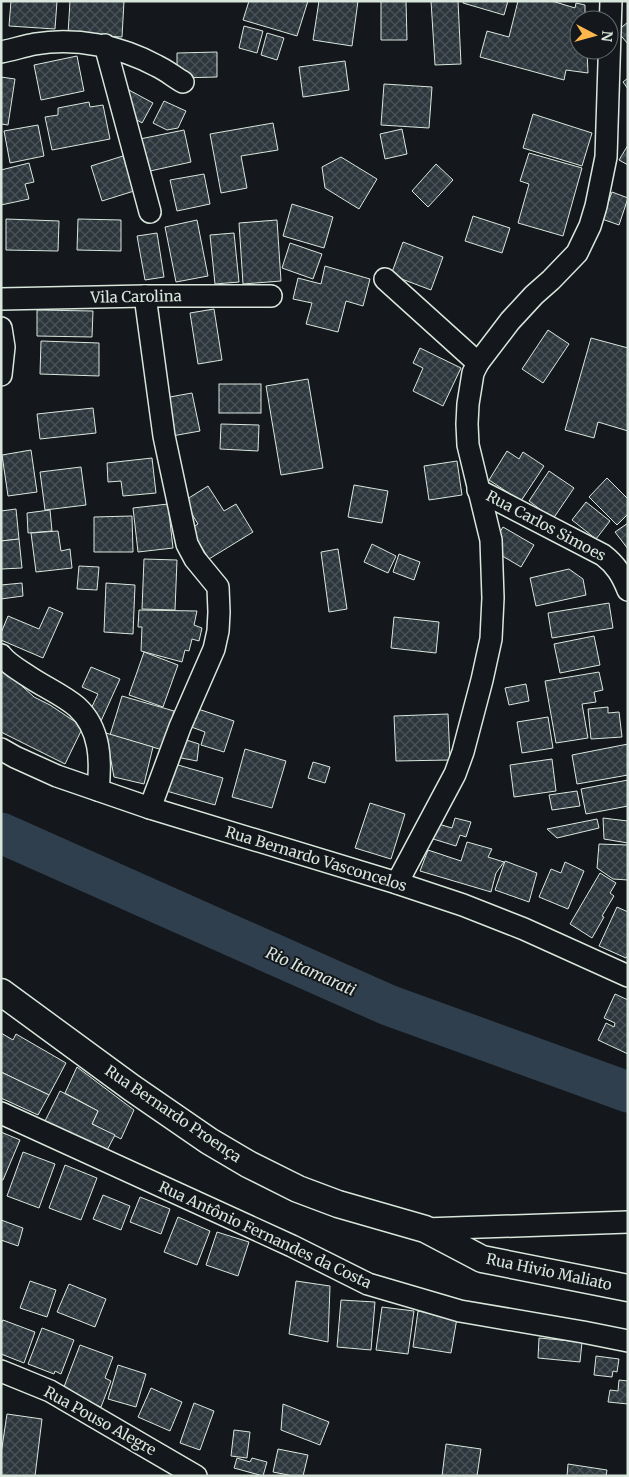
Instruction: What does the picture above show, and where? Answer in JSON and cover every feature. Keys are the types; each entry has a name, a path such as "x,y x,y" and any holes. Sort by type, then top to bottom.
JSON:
{"street":[{"path":"397,883 455,774 463,752 491,639 493,598 491,540 468,445 467,424 473,373 478,363 510,321 577,253 590,226 606,157 611,1"},
{"path":"1,52 35,44 68,42 105,45 158,66 183,82"},
{"path":"105,45 150,212"},
{"path":"385,279 478,363"},
{"path":"144,296 164,436 187,544 195,559 218,587 219,612 218,631 214,648 180,726 150,808"},
{"name":"Vila Carolina","path":"1,299 271,296"},
{"path":"1,375 2,340"},
{"name":"Rua Carlos Simoes","path":"478,490 603,555 614,563 623,577 628,590"},
{"path":"1,655 5,660 31,678 77,707 85,716 92,728 98,747 100,769 98,790"},
{"name":"Rua Bernardo Vasconcelos","path":"1,749 57,776 150,808 463,905 524,929 628,976"},
{"name":"Rua Bernardo Proença","path":"1,992 132,1088 208,1140 248,1164 298,1189 338,1204 388,1219"},
{"name":"Rua Antônio Fernandes da Costa","path":"1,1113 292,1246 368,1284 460,1311 628,1341"},
{"name":"Rua Hivio Maliato","path":"388,1219 425,1229 482,1259 628,1288"},
{"path":"425,1229 628,1222"},
{"name":"Rua Pouso Alegre","path":"1,1370 50,1391 196,1476"}],"building":[{"path":"11,1 57,1 55,29 9,26"},
{"path":"70,1 124,1 122,37 68,34"},
{"path":"249,1 308,1 297,36 243,20"},
{"path":"319,1 358,1 352,46 313,40"},
{"path":"381,1 406,1 407,40 381,40"},
{"path":"431,1 458,1 461,64 435,65"},
{"path":"463,1 508,1 504,15 463,3"},
{"path":"518,1 552,1 575,8 576,3 585,5 585,10 569,10 569,60 587,60 588,73 566,70 564,80 480,57 487,31 509,37"},
{"path":"628,22 628,44 619,33 619,29"},
{"path":"244,26 263,31 257,53 239,48"},
{"path":"267,33 284,38 277,60 261,55"},
{"path":"217,52 217,77 177,78 177,53"},
{"path":"77,56 84,91 41,100 34,65"},
{"path":"345,61 349,90 303,97 299,67"},
{"path":"1,77 15,79 8,125 1,124"},
{"path":"628,78 628,89 623,82"},
{"path":"384,84 432,87 429,128 381,125"},
{"path":"129,90 153,103 142,123 125,113 122,103"},
{"path":"164,101 186,111 178,128 167,130 153,123"},
{"path":"89,102 90,107 103,105 110,139 52,150 45,117 58,115 58,108"},
{"path":"533,114 592,133 582,166 523,148"},
{"path":"273,123 278,150 241,156 247,188 221,193 210,134"},
{"path":"38,125 44,156 10,163 4,131"},
{"path":"402,129 407,154 385,159 380,134"},
{"path":"184,130 191,162 141,173 135,140"},
{"path":"628,145 628,165 619,160"},
{"path":"529,153 582,168 563,236 518,223 529,184 520,181"},
{"path":"123,156 134,191 102,201 91,166"},
{"path":"341,157 377,179 359,209 325,188 322,167"},
{"path":"29,163 34,182 25,184 29,199 1,205 1,170"},
{"path":"436,164 453,180 428,207 412,191"},
{"path":"204,174 210,204 177,211 170,180"},
{"path":"612,192 628,198 619,225 602,219"},
{"path":"292,204 333,217 324,248 283,236"},
{"path":"473,216 510,228 502,253 465,241"},
{"path":"6,219 59,221 58,251 6,250"},
{"path":"78,219 121,220 121,251 77,250"},
{"path":"197,220 208,276 176,282 165,227"},
{"path":"277,220 281,281 243,284 239,223"},
{"path":"157,233 164,277 145,280 137,236"},
{"path":"234,233 239,282 215,284 210,235"},
{"path":"403,242 443,257 431,290 391,275"},
{"path":"290,243 322,254 313,279 282,268"},
{"path":"325,266 370,279 363,306 346,301 338,332 306,324 312,303 293,299 298,278 321,284"},
{"path":"214,309 222,360 198,364 190,313"},
{"path":"37,310 93,311 92,337 37,336"},
{"path":"548,330 569,344 543,383 522,369"},
{"path":"591,338 628,348 628,431 598,422 594,438 565,430"},
{"path":"41,341 99,343 99,376 40,374"},
{"path":"420,348 461,368 443,406 413,391 423,368 413,363"},
{"path":"308,379 323,468 281,475 266,386"},
{"path":"219,384 261,384 261,413 219,413"},
{"path":"192,393 200,431 172,436 164,398"},
{"path":"93,408 96,433 40,439 37,414"},
{"path":"221,424 259,425 258,451 220,449"},
{"path":"31,450 37,492 8,496 2,455"},
{"path":"507,451 519,459 523,452 544,466 521,501 489,480"},
{"path":"152,458 156,493 123,496 121,481 108,482 107,463"},
{"path":"457,461 462,495 429,500 424,466"},
{"path":"81,467 86,505 45,510 40,472"},
{"path":"549,471 574,488 553,519 529,501"},
{"path":"607,478 628,499 628,514 617,525 589,497"},
{"path":"354,485 388,491 382,523 348,517"},
{"path":"208,486 224,511 236,504 253,532 209,559 190,529 198,524 184,501"},
{"path":"586,502 610,521 596,539 572,520"},
{"path":"168,504 173,548 138,552 133,508"},
{"path":"16,509 19,539 1,541 1,511"},
{"path":"50,510 52,531 28,533 27,513"},
{"path":"132,516 133,552 94,552 94,517"},
{"path":"628,523 628,549 615,532"},
{"path":"503,527 534,545 521,567 499,554 495,540"},
{"path":"58,531 61,551 70,549 72,568 36,572 31,533"},
{"path":"19,539 22,568 1,569 1,541"},
{"path":"372,544 396,556 388,573 364,562"},
{"path":"338,549 347,609 329,612 321,552"},
{"path":"399,554 420,562 414,580 393,572"},
{"path":"144,559 177,560 175,610 142,609"},
{"path":"79,566 99,567 97,590 77,589"},
{"path":"569,569 583,579 586,595 536,606 530,578"},
{"path":"22,583 23,596 1,599 1,585"},
{"path":"106,583 135,585 133,634 104,632"},
{"path":"609,603 613,628 552,638 548,613"},
{"path":"49,607 63,613 43,658 1,640 1,633 8,616 39,629"},
{"path":"139,610 197,611 194,625 202,628 199,641 192,639 189,651 185,650 182,662 141,651 142,627 138,627"},
{"path":"394,617 439,622 436,653 391,648"},
{"path":"594,636 600,665 560,673 554,644"},
{"path":"144,652 178,665 163,707 129,695"},
{"path":"1,667 34,697 50,705 83,727 65,764 1,732"},
{"path":"91,667 120,679 101,721 88,715 98,694 82,687"},
{"path":"599,672 603,690 594,692 596,702 582,704 588,738 556,743 545,681"},
{"path":"526,684 529,701 509,705 505,688"},
{"path":"122,696 174,711 163,750 110,735"},
{"path":"192,707 234,721 224,752 201,745 205,732 186,725"},
{"path":"608,707 608,713 619,712 622,737 591,739 588,709"},
{"path":"448,714 450,760 396,761 394,716"},
{"path":"548,717 553,748 522,753 517,722"},
{"path":"106,733 153,747 144,784 114,777"},
{"path":"180,738 199,744 197,761 171,756"},
{"path":"628,744 628,775 577,784 572,755"},
{"path":"245,749 286,761 272,808 232,797"},
{"path":"552,759 556,791 514,797 510,765"},
{"path":"313,762 330,767 325,783 308,778"},
{"path":"171,763 223,778 215,805 163,790"},
{"path":"628,780 628,806 586,814 581,789"},
{"path":"577,791 580,806 552,810 549,795"},
{"path":"370,803 405,814 391,859 355,848"},
{"path":"455,818 471,822 466,837 460,835 456,846 430,838 435,823 452,828"},
{"path":"603,818 628,821 628,843 604,839"},
{"path":"597,819 599,828 557,838 547,829"},
{"path":"467,842 492,849 488,857 504,862 496,873 491,892 420,871 428,850 461,861"},
{"path":"599,844 628,845 628,880 613,879 597,868"},
{"path":"505,861 537,873 529,902 495,890"},
{"path":"565,862 584,871 568,909 539,897 551,869 561,873"},
{"path":"600,873 616,883 610,893 614,896 592,938 570,924"},
{"path":"617,907 628,912 628,955 626,958 599,946"},
{"path":"615,994 628,1000 628,1054 598,1040 606,1023 614,1027 615,1023 604,1018"},
{"path":"1,1033 13,1040 16,1034 66,1063 49,1095 1,1072"},
{"path":"77,1067 134,1110 121,1139 92,1124 98,1111 65,1093"},
{"path":"1,1072 49,1095 38,1115 1,1098"},
{"path":"60,1091 98,1111 92,1124 115,1135 104,1156 43,1125"},
{"path":"1,1132 20,1140 3,1180 1,1180"},
{"path":"23,1152 55,1164 39,1208 7,1196"},
{"path":"65,1165 97,1178 81,1220 49,1208"},
{"path":"103,1195 130,1206 121,1230 93,1219"},
{"path":"140,1197 170,1209 161,1234 130,1222"},
{"path":"178,1217 210,1231 197,1265 164,1252"},
{"path":"1,1220 23,1228 18,1246 1,1240"},
{"path":"217,1232 249,1242 238,1276 206,1265"},
{"path":"30,1281 56,1290 47,1317 20,1308"},
{"path":"296,1281 330,1286 328,1342 289,1334"},
{"path":"69,1284 106,1299 95,1327 57,1312"},
{"path":"341,1300 375,1302 371,1350 337,1347"},
{"path":"382,1307 414,1311 408,1354 376,1350"},
{"path":"418,1311 457,1318 451,1353 413,1347"},
{"path":"3,1320 35,1332 24,1363 1,1354 1,1324"},
{"path":"42,1328 74,1340 61,1374 55,1371 54,1374 28,1364"},
{"path":"539,1338 582,1342 580,1362 538,1358"},
{"path":"80,1345 113,1357 105,1378 111,1381 101,1407 62,1392"},
{"path":"596,1356 619,1359 617,1372 613,1371 612,1377 594,1375"},
{"path":"118,1365 146,1374 136,1407 108,1399"},
{"path":"619,1380 628,1381 628,1404 608,1402 610,1390 618,1391"},
{"path":"151,1388 182,1402 170,1431 138,1417"},
{"path":"194,1403 214,1411 200,1450 180,1443"},
{"path":"283,1404 329,1422 320,1445 281,1430"},
{"path":"7,1414 42,1419 35,1476 1,1476 1,1454"},
{"path":"234,1430 250,1432 247,1458 231,1456"},
{"path":"446,1444 481,1449 477,1476 442,1476"},
{"path":"278,1449 308,1455 303,1476 273,1472"},
{"path":"237,1458 250,1462 252,1458 267,1462 263,1476 234,1468"},
{"path":"568,1464 607,1470 606,1476 567,1476"}],"waterway":[{"name":"Rio Itamarati","path":"1,833 388,1005 628,1092"}]}
